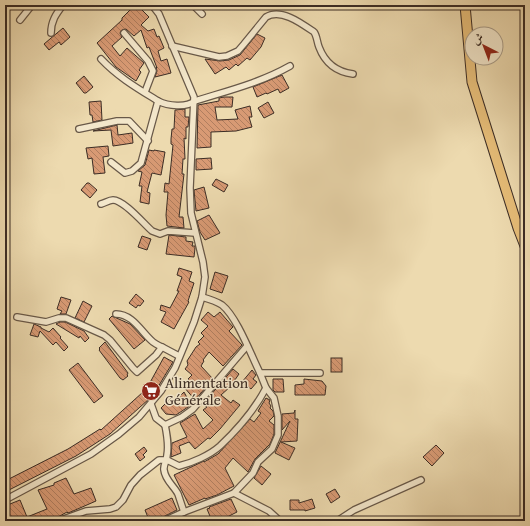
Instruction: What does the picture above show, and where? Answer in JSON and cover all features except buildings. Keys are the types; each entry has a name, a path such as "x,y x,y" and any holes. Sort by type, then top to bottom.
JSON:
{"main road":[{"path":"465,5 472,82 525,246"}],"street":[{"path":"20,20 32,5"},
{"path":"51,33 51,27 55,15 63,5"},
{"path":"5,500 102,447 139,417 161,391 175,368 194,322 202,297 205,277 191,213 190,188 194,101 159,14 152,5"},
{"path":"193,5 202,14"},
{"path":"172,46 219,57 227,56 238,51 266,17 270,14 280,14 314,32 326,60 338,70 353,74"},
{"path":"124,33 141,52 151,67 152,75 145,92"},
{"path":"101,59 114,72 158,101 165,104 177,105 190,104 194,101 253,83 290,66"},
{"path":"111,162 125,173 132,171 141,163 158,101"},
{"path":"79,129 117,121 129,121 148,141"},
{"path":"101,204 112,200 120,202 156,234 168,231 195,233"},
{"path":"164,521 234,493 252,473 258,462 272,449 278,435 278,416 274,398 266,388 237,326 226,309 216,301 202,297"},
{"path":"116,314 126,316 153,342 179,356"},
{"path":"17,317 46,322 59,318 66,318 90,328 104,335 110,340 137,372 156,355 162,347"},
{"path":"165,424 182,417 193,409 247,346"},
{"path":"260,373 320,373"},
{"path":"58,521 86,511 116,507 123,500 131,485 140,474 159,460 167,460 176,466 182,465 211,452 220,446 258,402 266,388"},
{"path":"151,404 156,418 165,424 168,441 167,460 163,468 169,482 177,493 184,512"},
{"path":"337,521 354,510 422,480"},
{"path":"234,493 269,511 280,521"}],"place":[{"name":"Alimentation Générale","path":"151,391"}]}
